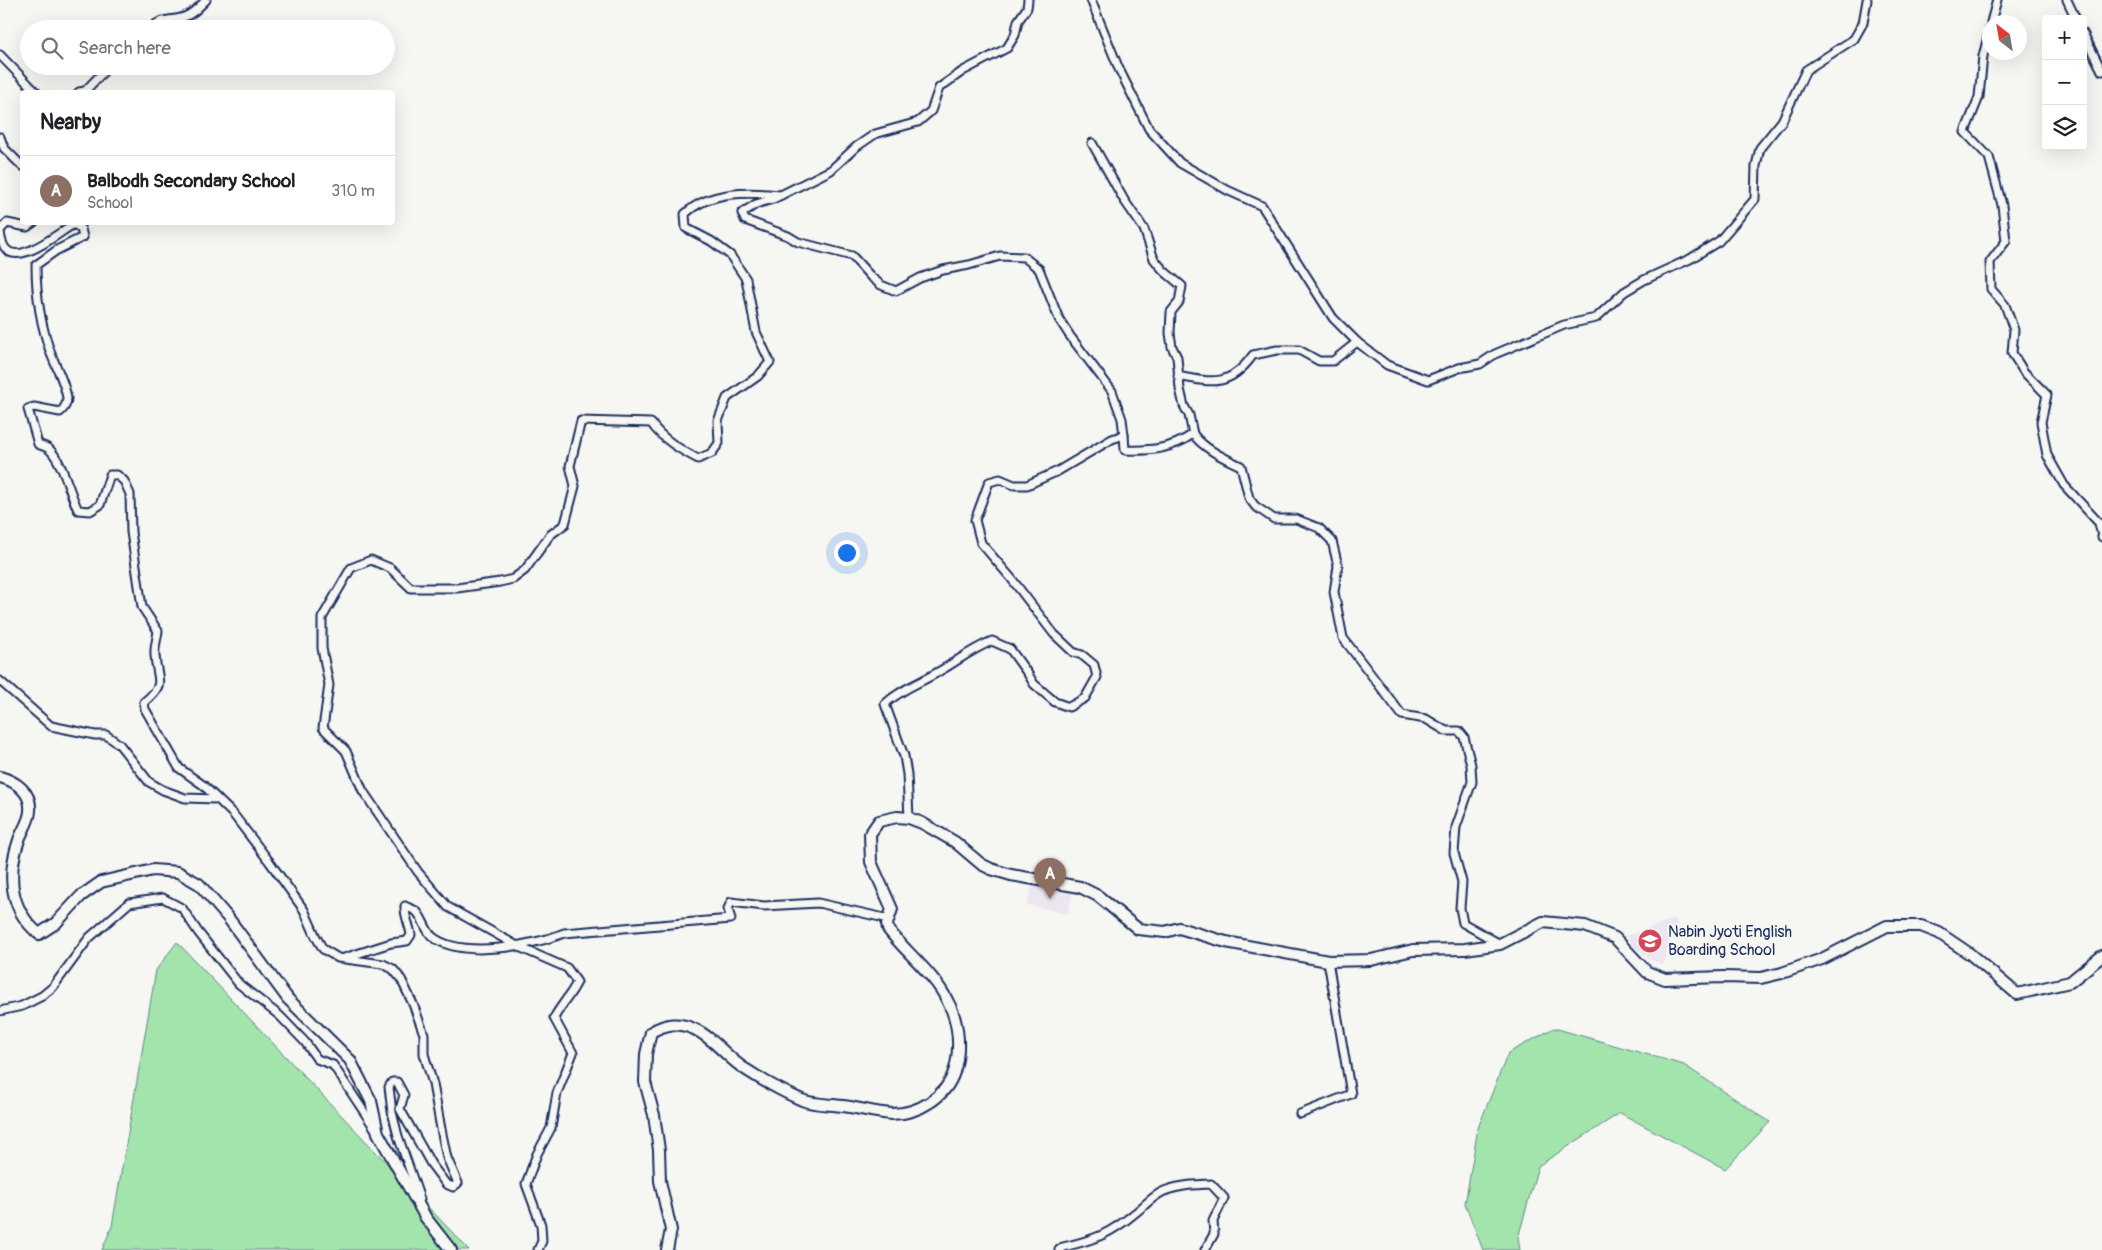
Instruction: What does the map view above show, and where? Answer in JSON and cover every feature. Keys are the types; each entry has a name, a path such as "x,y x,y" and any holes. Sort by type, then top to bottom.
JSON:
{"main road":[{"path":"0,777 13,781 27,794 30,811 11,867 13,895 30,926 39,934 56,923 80,896 101,882 153,870 178,872 199,884 229,919 288,999 350,1060 372,1101 378,1133 426,1218 451,1250"},
{"path":"667,1250 671,1230 660,1182 659,1150 654,1115 644,1082 649,1041 652,1032 658,1028 675,1023 696,1030 743,1069 801,1100 816,1104 839,1105 892,1114 912,1110 931,1102 943,1093 951,1080 956,1066 958,1047 953,1012 940,988 888,929 887,924 892,909 871,862 870,834 879,821 897,817 909,818 922,823 955,842 981,864 990,869 1011,875 1080,887 1098,896 1138,929 1165,932 1180,928 1226,942 1328,961 1371,960 1413,950 1465,949 1500,944 1543,922 1585,926 1615,938 1646,972 1665,979 1761,978 1782,974 1822,959 1887,926 1922,926 1939,934 1970,954 2017,994 2070,982 2102,956"}],"street":[{"path":"166,20 182,18 192,14 206,0"},
{"path":"1028,0 1027,8 1018,21 1015,35 1007,48 963,71 939,88 931,112 918,122 875,134 856,147 831,170 781,195 756,204 742,213 745,220 788,236 798,242 852,256 881,285 896,291 920,278 943,270 970,265 1000,256 1024,257 1039,270 1059,319 1112,391 1122,418 1125,450 1145,451 1178,444 1193,434"},
{"path":"1091,0 1119,69 1149,129 1180,163 1227,190 1262,206 1334,318 1357,342 1387,365 1428,380 1459,368 1480,364 1495,354 1564,325 1596,318 1624,292 1644,280 1690,259 1719,240 1755,199 1756,166 1760,148 1782,121 1806,70 1854,39 1862,23 1867,0"},
{"path":"1993,15 1997,0"},
{"path":"2067,0 2074,15"},
{"path":"2087,41 2102,71"},
{"path":"0,55 34,90"},
{"path":"1983,60 1979,98 1965,132 1989,157 2002,205 2006,241 1990,262 1991,289 2005,305 2014,330 2012,353 2024,372 2047,395 2041,422 2047,455 2064,485 2099,523 2102,537"},
{"path":"86,90 100,75"},
{"path":"0,137 4,148 20,164"},
{"path":"1092,143 1124,200 1144,229 1154,258 1164,271 1182,286 1179,302 1171,312 1170,333 1172,347 1177,357 1178,376 1184,406 1189,416 1193,434 1197,440 1216,453 1241,466 1249,498 1255,506 1274,519 1296,519 1320,528 1332,541 1338,566 1334,592 1343,638 1402,716 1426,719 1446,731 1459,731 1464,737 1471,765 1472,782 1456,827 1454,853 1462,882 1460,908 1463,923 1500,944"},
{"path":"538,1250 542,1241 541,1225 526,1184 537,1154 551,1128 559,1085 572,1053 554,1018 577,982 567,968 519,947 448,907 431,888 363,791 346,751 322,728 328,685 322,648 322,618 351,568 371,560 390,568 411,588 457,588 513,579 526,570 550,535 565,524 575,486 570,466 581,421 651,423 661,435 698,459 712,453 719,443 718,421 727,398 758,376 770,362 756,332 746,279 730,255 711,241 686,228 685,214 695,204 730,194 781,195"},
{"path":"30,225 27,228 8,223 0,230 1,242 7,251 20,255 31,251 72,225"},
{"path":"75,225 81,229 82,237 57,250 36,265 36,288 44,329 67,400 65,408 60,412 34,407 28,409 38,444 50,450 64,473 71,496 78,510 90,510 100,505 110,475 118,475 124,481 130,494 131,532 142,607 158,631 155,656 160,678 155,693 144,702 144,709 179,768 203,784 233,814 304,910 323,949 338,958 383,964 393,969 401,979 424,1034 424,1054 433,1084 445,1148 458,1183 453,1187 446,1184 431,1164 400,1108 404,1095 397,1082 392,1082 389,1087 392,1112 398,1136 426,1218"},
{"path":"1178,376 1207,382 1230,379 1246,365 1253,355 1277,350 1299,350 1319,361 1333,360 1357,342"},
{"path":"909,818 907,774 904,756 885,704 897,693 937,673 992,641 1010,649 1034,684 1055,702 1069,707 1085,698 1097,677 1094,665 1082,654 1073,652 1054,634 982,543 975,520 989,482 1000,479 1014,485 1027,485 1058,471 1112,439 1124,435"},
{"path":"0,681 51,726 95,736 106,735 119,744 148,782 185,798 216,799"},
{"path":"0,1011 22,1006 52,987 89,938 129,903 163,898 182,908 198,932 239,984 280,1016 305,1042 317,1059 333,1065 368,1121 378,1133"},
{"path":"344,958 391,943 407,941 412,935 404,912 405,906 417,912 432,936 442,942 460,948 519,947 550,939 564,933 731,919 728,909 731,902 764,906 818,903 889,919"},
{"path":"1300,1114 1351,1094 1328,961"},
{"path":"1058,1250 1098,1238 1118,1226 1163,1192 1181,1187 1211,1184 1224,1198 1213,1221 1214,1234 1205,1250"}],"shaded area":[{"path":"1033,884 1073,891 1068,914 1027,905"},
{"name":"Nabin Jyoti English Boarding School","path":"1676,918 1678,927 1671,933 1664,964 1651,960 1634,947 1627,936"}],"green space":[{"path":"177,942 469,1250 102,1250 112,1226 156,970"},
{"path":"1554,1028 1684,1065 1770,1122 1725,1169 1620,1113 1538,1166 1518,1238 1520,1250 1483,1250 1465,1204 1478,1128 1508,1053"}],"place":[{"name":"Balbodh Secondary School","path":"1050,899"},
{"name":"Nabin Jyoti English Boarding School","path":"1650,941"}]}
